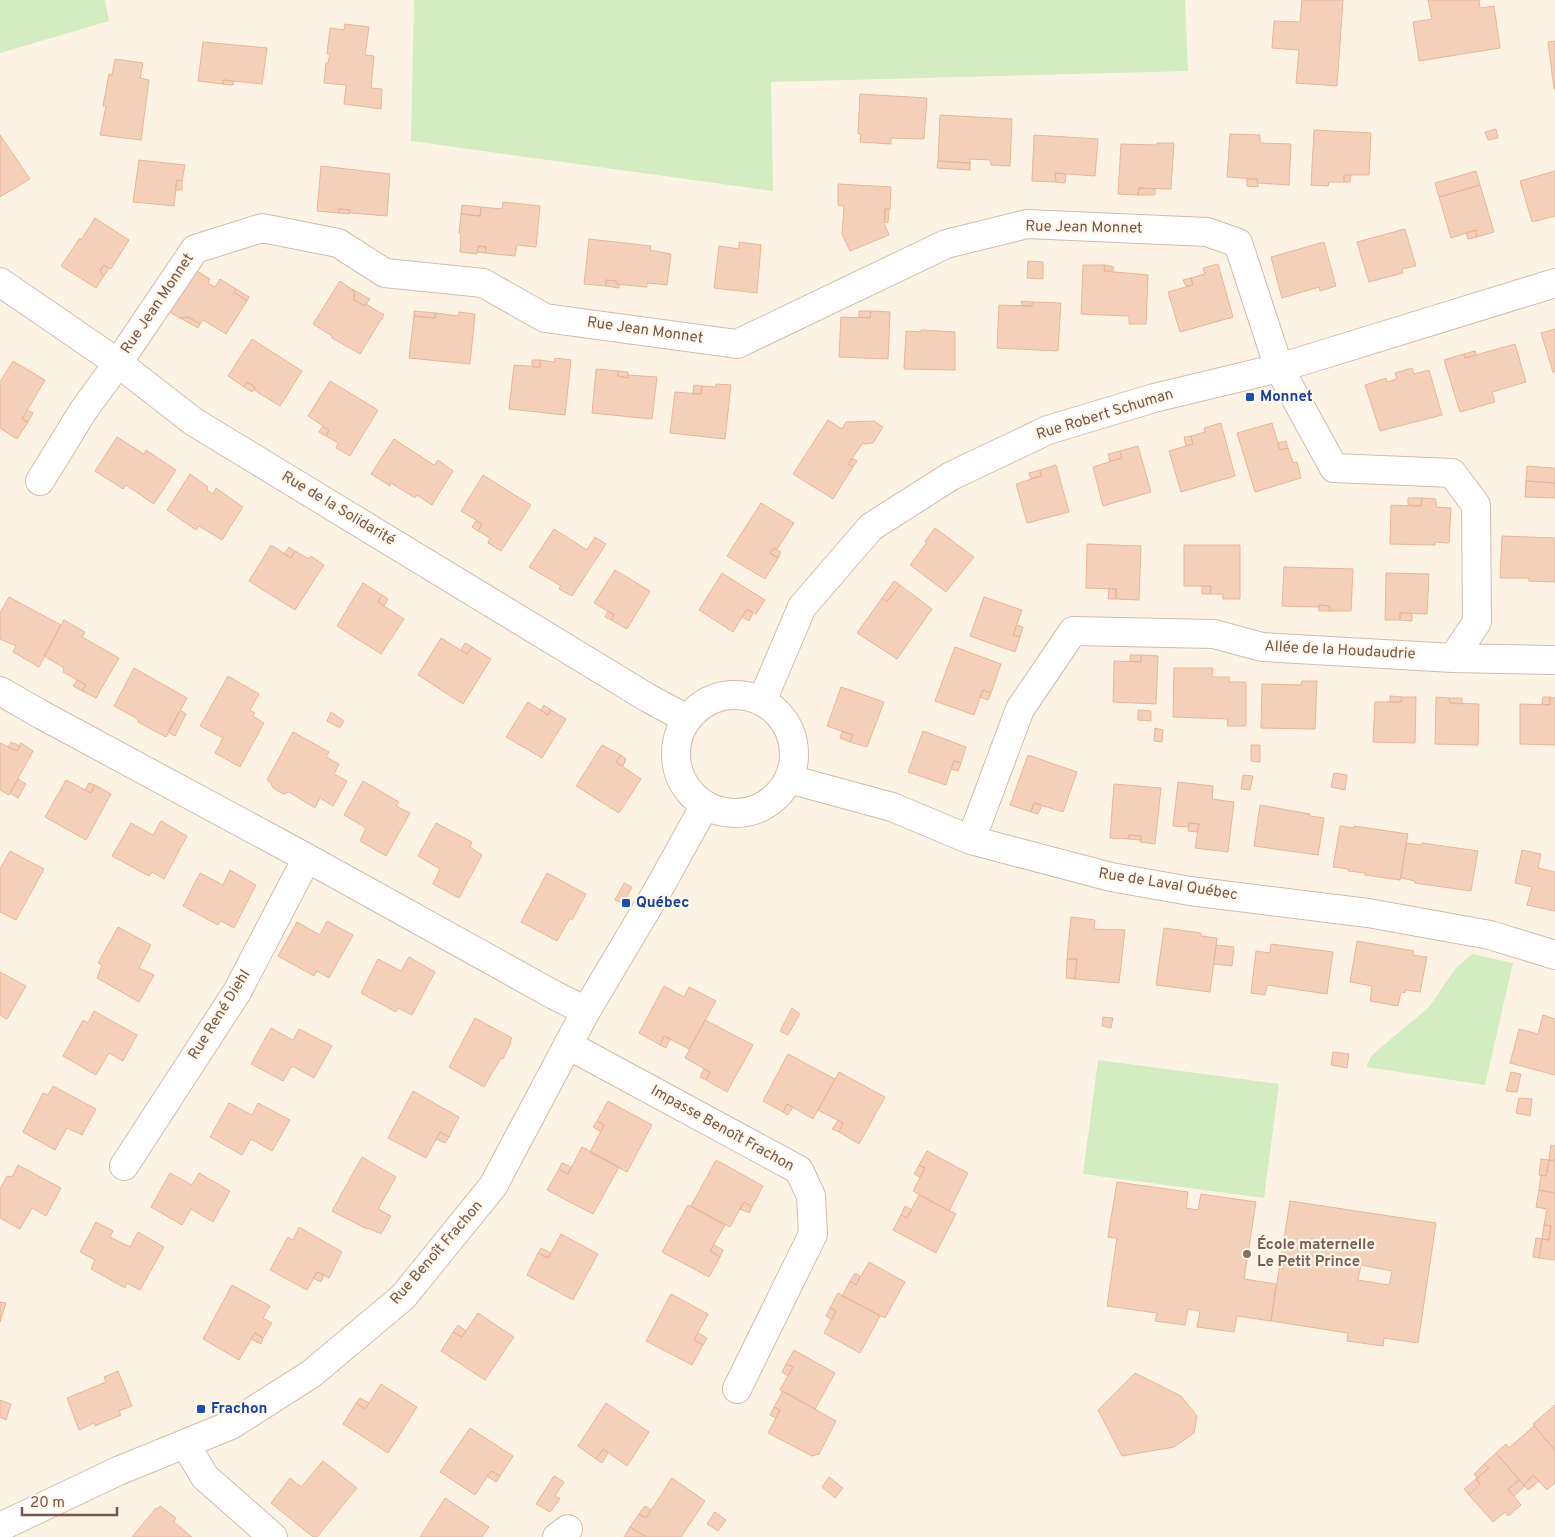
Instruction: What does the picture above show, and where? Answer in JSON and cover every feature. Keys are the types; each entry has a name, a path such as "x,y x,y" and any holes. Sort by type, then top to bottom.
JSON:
{"street":[{"name":"Rue Jean Monnet","path":"40,481 83,411 195,249 262,228 338,243 385,273 483,284 545,318 737,344 946,244 1028,224 1207,232 1238,243 1279,368"},
{"name":"Rue de la Solidarité","path":"0,282 118,363 194,422 687,720"},
{"name":"Rue Robert Schuman","path":"759,700 765,694 802,607 871,527 951,476 1048,430 1154,398 1279,368 1555,283"},
{"path":"1279,368 1334,468 1452,472 1476,506 1477,622 1453,658"},
{"name":"Allée de la Houdaudrie","path":"971,840 1020,709 1073,631 1214,634 1262,647 1453,658 1555,660"},
{"path":"0,691 586,1011"},
{"path":"739,695 759,700 775,710 786,724 793,742 794,760 789,779 778,795 763,807 743,813 724,813 705,805 690,793 680,776 676,757 679,737 687,720 701,705 720,697 739,695"},
{"name":"Rue de Laval Québec","path":"789,779 892,807 971,840 1111,877 1190,891 1368,913 1490,935 1555,955"},
{"name":"Rue Benoît Frachon","path":"0,1527 118,1471 231,1425 311,1374 403,1297 494,1186 586,1011 658,890 705,805"},
{"name":"Rue René Diehl","path":"124,1166 237,992 307,858"},
{"name":"Impasse Benoît Frachon","path":"568,1046 799,1170 811,1196 813,1234 737,1389"},
{"path":"185,1444 206,1477 273,1537"}],"green space":[{"path":"0,0 105,0 109,21 0,53"},
{"path":"414,0 1185,0 1188,71 771,82 773,191 411,141"},
{"path":"1472,954 1513,963 1485,1085 1366,1067 1372,1055 1429,1007 1455,969"},
{"path":"1098,1060 1279,1084 1264,1198 1083,1174"}],"building":[{"path":"1302,0 1343,0 1337,86 1296,83 1299,50 1272,48 1274,21 1300,22"},
{"path":"1428,0 1479,0 1480,8 1494,6 1500,48 1419,61 1413,22 1432,19"},
{"path":"345,24 369,27 365,55 374,56 371,88 382,89 381,109 344,104 346,85 324,83 326,63 328,63 330,54 327,54 330,28 344,30"},
{"path":"1555,41 1555,89 1554,89 1548,42"},
{"path":"203,42 267,48 262,84 223,80 223,84 198,81"},
{"path":"115,59 143,63 140,78 149,80 141,140 100,135 106,106 103,106 109,74 112,75"},
{"path":"223,80 234,81 233,85 223,84"},
{"path":"860,94 927,98 924,139 891,138 891,144 860,142 861,134 858,134"},
{"path":"940,115 1012,119 1010,166 991,165 990,160 970,159 970,163 938,161"},
{"path":"1496,129 1498,138 1488,140 1485,132"},
{"path":"1314,130 1371,133 1369,175 1344,175 1344,182 1329,182 1328,186 1311,185"},
{"path":"1230,134 1260,135 1260,143 1291,144 1289,185 1258,183 1257,179 1227,177"},
{"path":"0,135 30,179 0,197"},
{"path":"1034,135 1098,139 1095,176 1055,173 1056,182 1032,181"},
{"path":"1157,143 1174,143 1171,189 1139,188 1138,195 1118,194 1121,144 1157,145"},
{"path":"139,160 185,165 182,181 177,180 174,206 133,202"},
{"path":"938,161 970,163 970,170 937,168"},
{"path":"321,166 390,174 387,216 350,213 350,210 339,209 339,213 317,211"},
{"path":"1476,171 1480,185 1439,197 1435,183"},
{"path":"1555,171 1555,216 1532,222 1520,181"},
{"path":"1055,173 1066,174 1065,183 1056,182"},
{"path":"1344,175 1351,175 1350,182 1344,182"},
{"path":"1247,179 1257,179 1258,187 1247,186"},
{"path":"177,180 182,181 182,190 175,190"},
{"path":"838,184 891,187 890,209 885,209 884,223 889,235 850,251 842,234 844,206 838,205"},
{"path":"1480,185 1494,232 1477,237 1476,230 1451,238 1439,197"},
{"path":"1139,188 1155,189 1155,195 1138,195"},
{"path":"503,202 540,206 536,247 517,245 515,256 485,253 486,247 478,246 477,254 460,252 461,214 480,216 481,207 502,209"},
{"path":"462,205 481,207 480,216 461,214"},
{"path":"339,209 350,210 349,214 339,213"},
{"path":"885,209 889,209 888,223 885,222"},
{"path":"95,218 129,240 111,269 104,265 100,271 104,276 96,288 61,266"},
{"path":"1405,229 1416,266 1402,269 1403,273 1369,282 1357,242"},
{"path":"1476,230 1477,237 1468,239 1466,233"},
{"path":"589,239 651,246 650,250 671,254 667,285 647,283 647,287 616,284 616,281 606,280 606,286 584,284"},
{"path":"739,242 761,245 757,293 714,288 719,246 739,249"},
{"path":"1324,242 1336,286 1320,291 1319,287 1282,298 1271,257"},
{"path":"478,246 486,247 485,253 477,252"},
{"path":"1028,261 1043,262 1043,279 1027,278"},
{"path":"1218,264 1233,317 1180,332 1168,292 1193,285 1191,278 1205,274 1203,268"},
{"path":"104,265 109,268 104,276 100,271"},
{"path":"1083,265 1105,265 1104,271 1148,275 1146,324 1129,324 1129,316 1081,314"},
{"path":"1105,265 1114,267 1113,271 1104,271"},
{"path":"192,268 210,279 208,283 215,287 220,279 236,289 234,292 247,301 226,334 203,320 200,324 188,317 180,318 171,313 170,305"},
{"path":"1191,278 1193,285 1186,286 1183,280"},
{"path":"606,280 616,281 616,284 619,284 619,288 606,286"},
{"path":"340,281 354,291 354,300 365,306 366,304 384,315 360,354 332,338 332,336 313,324"},
{"path":"236,289 249,297 247,301 234,292"},
{"path":"352,289 370,299 365,306 354,300 355,294"},
{"path":"1021,301 1032,302 1032,306 1022,306"},
{"path":"1032,302 1061,303 1058,351 997,348 999,305 1032,306"},
{"path":"414,311 436,313 435,318 414,316"},
{"path":"859,311 871,311 870,318 859,317"},
{"path":"871,311 890,312 888,359 839,357 841,317 870,318"},
{"path":"459,312 475,314 470,364 409,358 414,316 435,318 436,313 458,316"},
{"path":"188,317 200,324 198,328 180,318"},
{"path":"1555,329 1555,372 1553,372 1541,333"},
{"path":"921,330 955,332 955,370 904,369 906,331 921,332"},
{"path":"252,339 302,371 280,406 254,390 255,387 247,382 244,387 228,376"},
{"path":"1515,344 1526,382 1492,392 1495,402 1460,412 1444,360 1464,354 1465,358"},
{"path":"1475,351 1476,355 1465,358 1464,354"},
{"path":"555,358 571,360 565,415 509,409 514,365 540,367 540,360 554,362"},
{"path":"532,360 540,360 540,367 532,367"},
{"path":"13,361 45,380 22,419 28,422 17,439 0,428 0,382"},
{"path":"1412,368 1414,374 1429,370 1442,415 1380,431 1365,385 1386,378 1387,382 1397,379 1395,373"},
{"path":"596,369 618,371 618,376 628,378 628,375 657,377 652,419 592,413"},
{"path":"618,371 628,372 628,378 618,376"},
{"path":"330,381 378,410 350,456 336,448 338,443 326,436 329,430 308,416"},
{"path":"247,382 255,387 252,392 244,387"},
{"path":"716,384 731,385 725,439 670,433 675,392 701,394 702,386 716,387"},
{"path":"694,385 702,386 701,394 693,394"},
{"path":"27,410 33,413 28,422 22,419"},
{"path":"828,420 842,429 846,422 874,421 883,427 873,443 863,443 848,464 853,467 833,499 793,474"},
{"path":"1221,423 1235,476 1181,492 1169,451 1193,444 1191,436 1205,432 1204,428"},
{"path":"1272,423 1280,450 1288,448 1293,463 1297,462 1301,478 1255,492 1237,433"},
{"path":"323,426 329,430 326,436 319,432"},
{"path":"1191,436 1193,444 1186,446 1184,437"},
{"path":"117,437 144,454 146,450 176,470 154,504 126,485 123,489 95,471"},
{"path":"394,439 434,465 438,460 453,471 432,505 417,495 415,498 391,483 390,486 371,474"},
{"path":"1286,441 1288,448 1280,450 1278,443"},
{"path":"1138,446 1151,492 1103,506 1093,467 1122,458 1120,451"},
{"path":"1120,451 1122,458 1110,461 1108,454"},
{"path":"852,458 857,461 853,467 848,464"},
{"path":"1056,465 1069,512 1027,523 1016,484 1041,476 1040,470"},
{"path":"1527,466 1555,468 1555,483 1526,481"},
{"path":"1040,470 1041,476 1031,479 1029,473"},
{"path":"190,474 208,487 207,490 213,494 216,488 243,507 222,540 199,526 196,530 167,510"},
{"path":"483,475 531,505 501,551 488,543 490,538 478,531 482,524 461,511"},
{"path":"1526,481 1555,483 1555,498 1525,497"},
{"path":"1408,498 1422,498 1421,506 1408,505"},
{"path":"1422,498 1436,499 1436,507 1451,508 1449,543 1435,542 1435,545 1390,544 1391,505 1421,506"},
{"path":"761,503 794,523 777,549 774,548 770,553 778,558 765,579 727,556"},
{"path":"476,521 482,524 478,531 472,527"},
{"path":"935,528 974,557 946,592 910,565"},
{"path":"554,529 587,550 595,537 606,544 572,596 559,589 561,586 529,567"},
{"path":"1502,536 1555,538 1555,582 1529,581 1529,578 1500,578"},
{"path":"1087,544 1141,546 1139,600 1116,599 1116,589 1086,588"},
{"path":"271,545 291,558 295,551 309,559 311,556 324,565 295,610 249,581"},
{"path":"1184,545 1240,545 1240,599 1223,599 1223,594 1210,594 1211,586 1184,586"},
{"path":"289,547 295,551 291,558 284,554"},
{"path":"774,548 781,552 778,558 770,553"},
{"path":"1284,567 1353,569 1351,611 1330,611 1329,606 1319,605 1319,607 1282,606"},
{"path":"615,570 650,591 627,629 611,620 614,615 594,603"},
{"path":"722,573 765,600 756,614 747,609 733,632 699,610"},
{"path":"1386,573 1429,574 1427,614 1400,613 1400,620 1385,620"},
{"path":"894,581 900,585 887,602 882,598"},
{"path":"363,583 382,595 378,602 404,619 381,654 337,626"},
{"path":"900,585 932,609 897,659 857,633 882,598 887,602"},
{"path":"1202,586 1211,586 1210,594 1202,594"},
{"path":"1109,588 1116,589 1116,599 1108,599"},
{"path":"382,595 388,599 384,606 378,602"},
{"path":"9,597 61,625 39,667 13,652 16,646 0,639 0,613"},
{"path":"984,597 1022,610 1013,635 1020,637 1015,652 970,636"},
{"path":"1319,605 1329,606 1330,611 1319,611"},
{"path":"747,609 753,613 749,621 742,617"},
{"path":"608,611 614,615 611,620 605,617"},
{"path":"1400,613 1412,613 1412,621 1400,620"},
{"path":"64,620 85,632 82,637 119,658 96,698 82,691 86,685 63,672 64,668 44,656"},
{"path":"1017,625 1023,627 1020,637 1013,635"},
{"path":"441,638 467,654 472,647 491,659 463,704 418,675"},
{"path":"465,643 472,647 467,654 461,650"},
{"path":"955,647 1001,664 991,693 983,690 974,715 935,701"},
{"path":"1130,655 1141,655 1141,662 1130,661"},
{"path":"1141,655 1158,656 1156,704 1113,702 1114,661 1141,662"},
{"path":"134,668 187,698 166,737 114,706"},
{"path":"1174,668 1213,668 1212,677 1229,677 1229,682 1246,682 1246,726 1227,726 1228,719 1173,717"},
{"path":"228,676 259,694 250,710 255,713 253,716 264,723 240,767 215,753 223,738 200,726"},
{"path":"77,680 86,685 82,691 73,686"},
{"path":"1302,681 1317,681 1315,729 1261,728 1262,684 1301,685"},
{"path":"841,687 884,702 867,747 850,742 853,735 827,726"},
{"path":"983,690 991,693 988,700 980,697"},
{"path":"1390,696 1402,697 1401,702 1390,702"},
{"path":"1402,697 1416,697 1415,743 1373,742 1375,702 1401,702"},
{"path":"1436,697 1449,698 1450,703 1479,704 1478,745 1435,744"},
{"path":"1543,697 1550,697 1550,705 1542,704"},
{"path":"1550,697 1555,698 1555,745 1520,744 1520,704 1550,705"},
{"path":"1449,698 1462,698 1462,704 1450,703"},
{"path":"528,702 548,715 551,710 566,719 542,758 506,737"},
{"path":"544,705 551,710 548,715 541,710"},
{"path":"180,710 186,714 175,736 168,732"},
{"path":"1138,710 1151,711 1151,721 1138,720"},
{"path":"331,712 344,721 340,728 327,721"},
{"path":"1155,728 1163,730 1162,742 1154,741"},
{"path":"842,731 853,735 850,742 840,738"},
{"path":"923,731 966,747 961,763 954,761 946,785 908,772"},
{"path":"293,732 329,752 326,757 339,764 334,774 347,781 333,806 320,798 315,808 289,792 283,794 273,788 267,780"},
{"path":"11,742 20,746 17,751 8,747"},
{"path":"0,743 17,751 21,743 33,751 9,795 0,790"},
{"path":"602,745 621,755 616,762 641,779 619,813 576,786"},
{"path":"1251,745 1260,745 1260,762 1251,761"},
{"path":"621,755 626,759 623,766 616,762"},
{"path":"1028,755 1077,772 1063,812 1034,803 1031,812 1010,805"},
{"path":"954,761 961,763 958,771 951,769"},
{"path":"1334,773 1347,775 1345,790 1331,787"},
{"path":"1243,775 1253,776 1250,790 1241,789"},
{"path":"18,779 26,784 18,798 10,793"},
{"path":"66,780 91,793 95,785 111,794 86,840 45,817"},
{"path":"363,781 399,802 396,806 410,813 386,856 360,841 366,828 344,815"},
{"path":"1178,782 1213,786 1212,799 1234,802 1228,852 1195,848 1199,824 1189,823 1189,827 1173,826"},
{"path":"89,783 95,785 91,793 85,790"},
{"path":"1114,784 1161,788 1155,844 1140,842 1141,836 1129,835 1128,839 1110,838"},
{"path":"1034,803 1042,805 1038,814 1031,812"},
{"path":"1260,805 1324,818 1318,855 1254,846"},
{"path":"161,821 187,836 164,879 152,872 149,876 112,856 131,823 153,835"},
{"path":"436,823 472,842 470,847 482,855 459,898 433,884 440,869 418,856"},
{"path":"1189,823 1199,824 1197,832 1188,831"},
{"path":"1340,826 1354,828 1354,826 1408,834 1400,880 1365,875 1365,873 1333,867"},
{"path":"1129,835 1141,836 1141,840 1128,839"},
{"path":"1406,843 1421,845 1422,843 1478,851 1471,891 1415,883 1415,881 1401,878"},
{"path":"1522,850 1541,854 1538,868 1555,872 1555,911 1527,905 1532,887 1515,883"},
{"path":"10,851 44,869 16,920 0,912 0,869"},
{"path":"230,870 256,885 234,928 221,921 218,925 183,906 200,873 223,885"},
{"path":"547,873 586,894 572,920 570,918 557,941 521,922"},
{"path":"624,883 632,887 623,904 615,900"},
{"path":"1071,917 1095,920 1094,929 1125,930 1119,983 1075,979 1077,959 1067,959"},
{"path":"327,921 353,935 329,978 317,971 314,976 278,956 297,922 320,935"},
{"path":"118,927 151,945 139,968 154,975 139,1002 97,978 102,965 98,963"},
{"path":"1164,928 1201,933 1201,936 1217,938 1210,992 1156,985"},
{"path":"1357,941 1414,951 1413,955 1427,957 1420,992 1406,990 1405,993 1401,992 1398,1006 1370,1001 1372,986 1350,982"},
{"path":"1271,944 1333,952 1327,994 1267,985 1265,995 1251,993 1256,951 1270,953"},
{"path":"1216,945 1234,947 1232,966 1214,964"},
{"path":"409,957 435,972 412,1015 398,1008 396,1012 361,993 378,959 401,971"},
{"path":"1067,959 1077,959 1075,979 1066,978"},
{"path":"0,972 26,986 7,1019 0,1015"},
{"path":"664,986 684,997 689,987 716,1001 689,1049 664,1036 660,1045 639,1033"},
{"path":"792,1008 800,1014 788,1035 780,1031"},
{"path":"94,1011 137,1035 123,1061 109,1053 96,1075 63,1056 83,1020 88,1023"},
{"path":"1543,1015 1555,1019 1555,1075 1510,1063 1519,1029 1538,1034"},
{"path":"1103,1017 1113,1018 1111,1028 1102,1026"},
{"path":"475,1018 512,1038 503,1059 501,1058 484,1087 449,1067"},
{"path":"705,1020 753,1045 727,1092 706,1080 710,1072 685,1058"},
{"path":"271,1028 293,1040 299,1029 332,1046 314,1078 292,1066 283,1081 251,1064"},
{"path":"664,1036 670,1039 666,1048 660,1045"},
{"path":"1333,1052 1349,1054 1347,1068 1331,1065"},
{"path":"788,1054 835,1079 813,1119 787,1104 783,1112 763,1101"},
{"path":"704,1069 710,1072 706,1080 700,1077"},
{"path":"839,1072 885,1097 859,1144 839,1132 843,1123 818,1110"},
{"path":"1511,1072 1521,1074 1517,1092 1506,1091"},
{"path":"53,1086 96,1109 82,1135 67,1128 55,1150 23,1132 43,1093 48,1095"},
{"path":"413,1091 459,1117 449,1137 440,1132 426,1158 388,1138"},
{"path":"1519,1098 1532,1099 1530,1116 1516,1113"},
{"path":"608,1101 652,1125 627,1172 590,1152 604,1125 597,1121"},
{"path":"229,1103 252,1115 258,1103 290,1120 272,1151 251,1139 242,1155 210,1137"},
{"path":"787,1104 793,1107 788,1115 783,1112"},
{"path":"838,1120 843,1123 839,1132 832,1129"},
{"path":"597,1121 604,1125 601,1132 593,1127"},
{"path":"440,1132 449,1137 445,1143 436,1139"},
{"path":"1551,1145 1555,1146 1555,1161 1549,1160"},
{"path":"582,1147 619,1167 593,1214 547,1190 559,1169 568,1174"},
{"path":"927,1151 968,1173 949,1211 913,1191 925,1168 919,1165"},
{"path":"362,1157 396,1177 378,1209 391,1216 381,1234 332,1211"},
{"path":"1541,1159 1549,1160 1546,1176 1539,1175"},
{"path":"716,1160 763,1186 752,1207 744,1202 730,1227 691,1206"},
{"path":"1549,1160 1555,1160 1555,1193 1539,1190 1541,1175 1546,1176"},
{"path":"562,1163 571,1167 568,1174 559,1169"},
{"path":"18,1165 61,1188 46,1216 32,1208 20,1229 0,1218 0,1189 7,1176 12,1177"},
{"path":"919,1165 925,1168 920,1177 914,1174"},
{"path":"170,1173 192,1185 199,1173 230,1191 213,1222 191,1209 182,1225 151,1207"},
{"path":"1117,1182 1188,1192 1186,1208 1198,1210 1201,1194 1256,1202 1244,1279 1276,1284 1271,1321 1237,1316 1234,1332 1197,1327 1200,1311 1188,1309 1185,1325 1155,1321 1157,1313 1107,1306 1117,1238 1108,1237"},
{"path":"1539,1190 1555,1193 1555,1260 1539,1258 1542,1239 1549,1240 1551,1226 1544,1225 1547,1209 1536,1207"},
{"path":"919,1195 956,1214 936,1253 893,1230 901,1215 907,1218"},
{"path":"1290,1201 1436,1223 1418,1343 1384,1338 1383,1346 1347,1341 1348,1333 1271,1321","holes":["1361,1265 1392,1271 1389,1285 1358,1280"]},
{"path":"744,1202 752,1207 749,1213 740,1209"},
{"path":"688,1205 725,1225 710,1251 720,1257 709,1277 662,1252"},
{"path":"905,1206 912,1210 907,1218 901,1215"},
{"path":"96,1222 113,1231 110,1237 130,1247 138,1232 164,1247 140,1290 127,1283 125,1288 91,1269 95,1260 80,1252"},
{"path":"1544,1225 1551,1226 1549,1240 1542,1239"},
{"path":"299,1227 342,1252 329,1278 317,1272 307,1290 270,1270 288,1237 293,1240"},
{"path":"561,1234 598,1254 573,1300 527,1275 538,1253 548,1258"},
{"path":"1536,1238 1542,1239 1539,1258 1533,1257"},
{"path":"714,1245 723,1250 720,1257 710,1251"},
{"path":"541,1248 551,1253 548,1258 538,1253"},
{"path":"869,1262 905,1282 885,1318 842,1296 850,1281 856,1285"},
{"path":"317,1272 324,1275 321,1282 313,1278"},
{"path":"855,1273 860,1276 856,1285 850,1281"},
{"path":"232,1285 270,1306 263,1318 272,1323 263,1338 255,1333 239,1360 203,1339"},
{"path":"838,1293 880,1316 860,1353 824,1333 836,1311 830,1308"},
{"path":"671,1294 708,1314 694,1340 703,1345 692,1365 646,1341"},
{"path":"0,1302 6,1303 0,1322"},
{"path":"830,1308 836,1311 832,1320 826,1316"},
{"path":"478,1313 514,1337 485,1380 441,1351 453,1332 462,1337"},
{"path":"458,1325 466,1331 462,1337 453,1332"},
{"path":"255,1333 263,1338 261,1344 251,1339"},
{"path":"698,1333 707,1338 703,1345 694,1340"},
{"path":"794,1350 835,1373 815,1409 780,1390 793,1367 786,1364"},
{"path":"786,1364 793,1367 788,1376 782,1372"},
{"path":"118,1371 132,1406 119,1411 121,1415 95,1426 94,1423 79,1430 67,1398 106,1382 104,1377"},
{"path":"1135,1373 1181,1396 1197,1416 1194,1433 1174,1447 1122,1456 1098,1410"},
{"path":"381,1384 417,1407 388,1453 343,1424 356,1403 365,1409"},
{"path":"783,1391 836,1421 819,1454 812,1456 768,1433 780,1410 774,1407"},
{"path":"360,1398 369,1403 365,1409 356,1403"},
{"path":"0,1400 11,1404 6,1420 0,1417"},
{"path":"606,1403 649,1432 627,1466 603,1449 596,1459 578,1446"},
{"path":"1555,1405 1555,1450 1533,1424"},
{"path":"774,1407 780,1410 776,1418 770,1415"},
{"path":"1534,1426 1555,1450 1555,1483 1547,1490 1533,1475 1524,1485 1496,1453 1506,1444 1509,1448"},
{"path":"470,1428 513,1456 500,1476 491,1471 475,1495 440,1472"},
{"path":"603,1449 608,1453 602,1463 596,1459"},
{"path":"1496,1453 1519,1480 1508,1489 1521,1505 1508,1516 1505,1512 1493,1522 1469,1495 1480,1484 1476,1479 1489,1468 1484,1464"},
{"path":"323,1461 357,1488 317,1537 313,1537 271,1503 290,1478 301,1487"},
{"path":"1484,1464 1489,1468 1476,1479 1480,1484 1469,1495 1464,1489 1477,1478 1474,1474"},
{"path":"491,1471 500,1476 496,1482 487,1476"},
{"path":"1533,1475 1539,1481 1528,1490 1524,1485"},
{"path":"554,1476 564,1482 555,1496 560,1499 550,1512 536,1504"},
{"path":"829,1477 843,1488 835,1498 822,1487"},
{"path":"672,1478 705,1501 681,1537 646,1537 630,1527 639,1514 646,1518"},
{"path":"1519,1480 1525,1486 1514,1496 1508,1489"},
{"path":"445,1498 489,1527 482,1537 420,1537"},
{"path":"160,1506 176,1518 174,1522 192,1537 132,1537 156,1508"},
{"path":"645,1506 651,1510 646,1518 639,1514"},
{"path":"715,1512 726,1520 718,1531 707,1524"},
{"path":"630,1527 646,1537 624,1537"}],"place":[{"name":"Monnet","path":"1250,397"},
{"name":"Québec","path":"626,903"},
{"name":"École maternelle Le Petit Prince","path":"1247,1254"},
{"name":"Frachon","path":"201,1409"}]}
